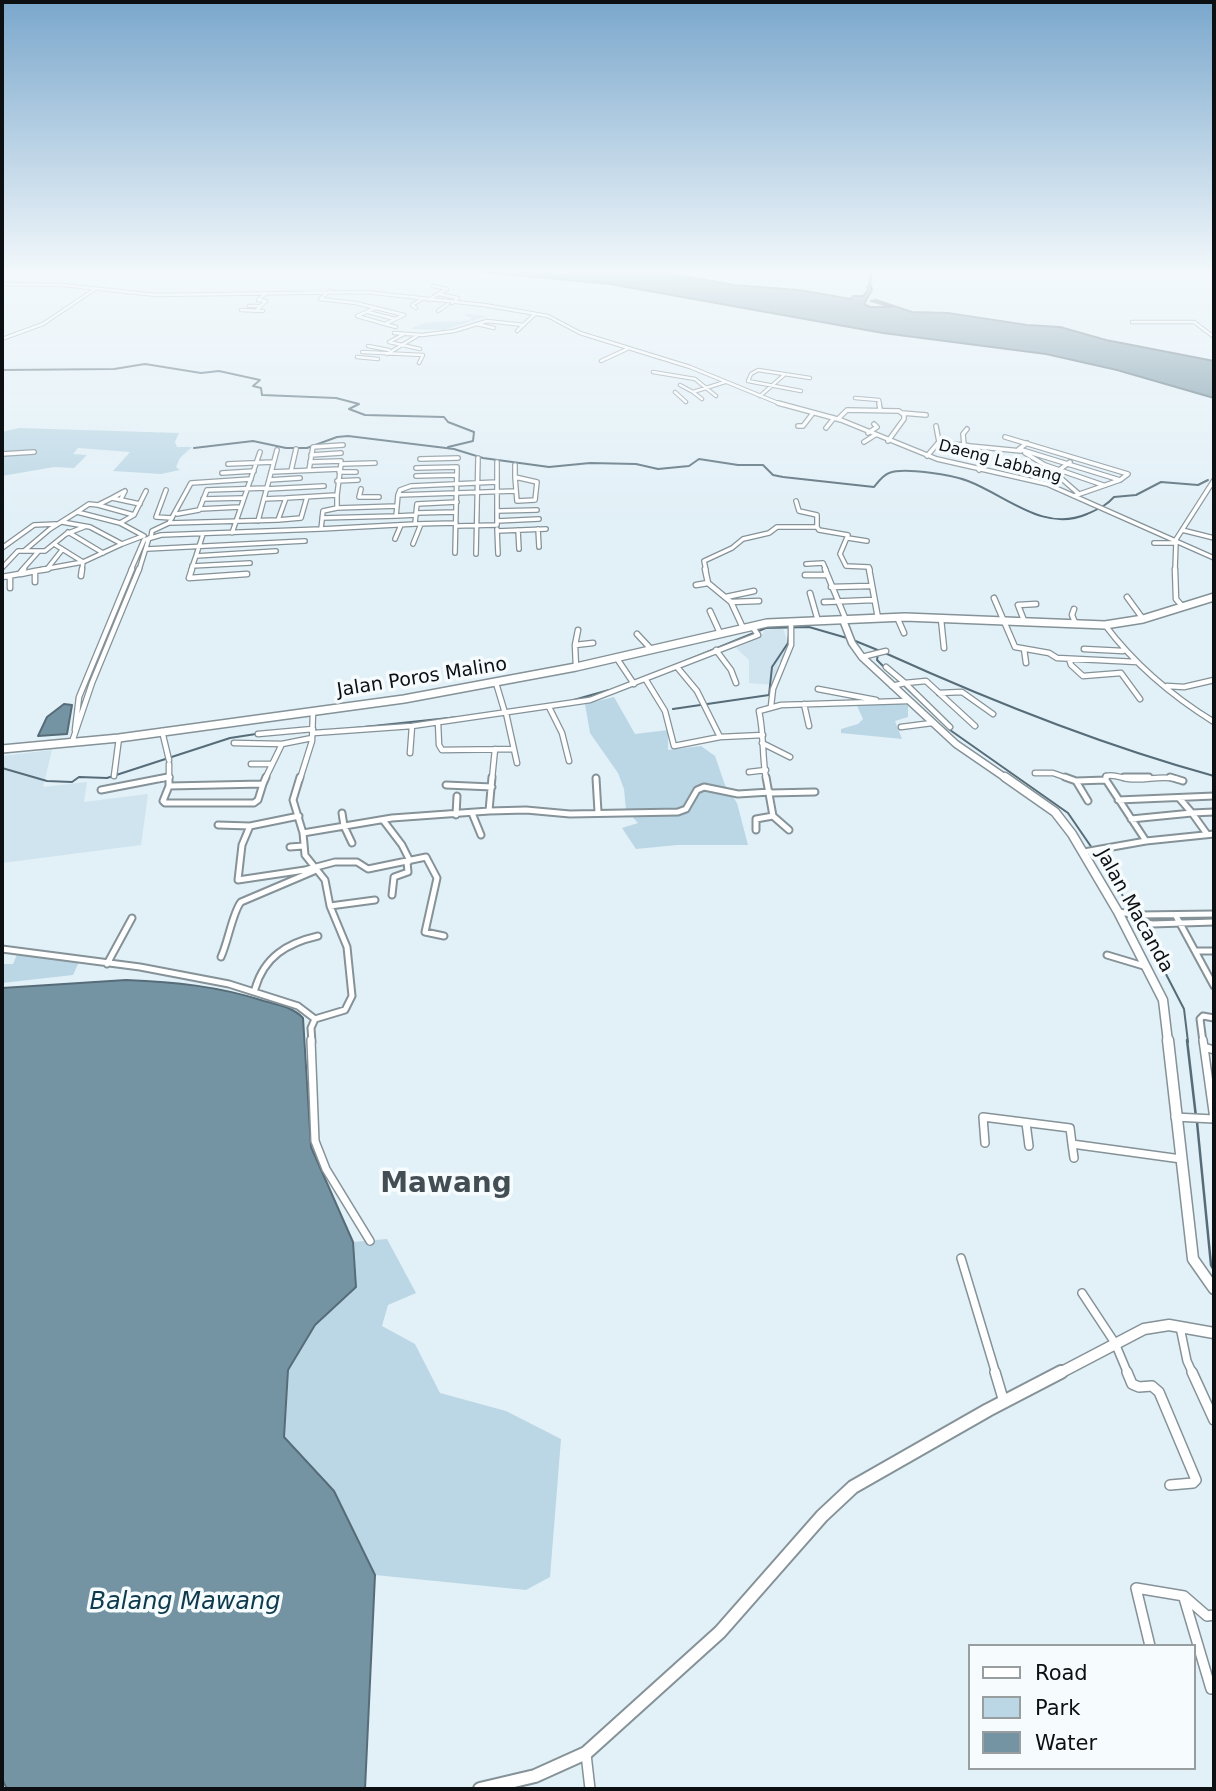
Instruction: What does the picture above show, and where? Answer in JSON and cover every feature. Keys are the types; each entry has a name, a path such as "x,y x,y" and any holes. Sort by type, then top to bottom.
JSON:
{"main road":[{"name":"Jalan Poros Malino","path":"2,749 119,738 313,712 558,674 616,657 743,628 754,630 818,621 897,617 1076,625 1107,621 1115,624 1143,619 1211,598"}],"street":[{"path":"357,357 376,361 383,356"},
{"path":"419,363 423,356"},
{"path":"601,361 613,356"},
{"name":"Daeng Labbang","path":"648,356 702,372 760,396 836,419 927,456 979,470 1037,481 1076,495 1175,542 1214,557"},
{"path":"702,372 713,368"},
{"path":"739,388 758,370 810,378"},
{"path":"653,372 692,378 715,395 721,393"},
{"path":"760,396 784,374"},
{"path":"748,381 801,391"},
{"path":"681,395 725,382"},
{"path":"680,385 702,399"},
{"path":"676,392 686,401"},
{"path":"855,398 879,400 880,410"},
{"path":"826,428 847,410 926,415"},
{"path":"798,426 803,426 813,413"},
{"path":"888,441 895,435 904,419 902,413"},
{"path":"868,433 877,427 874,424"},
{"path":"927,456 938,443 939,433 936,426"},
{"path":"964,445 963,435 967,429"},
{"path":"864,442 875,435"},
{"path":"1005,437 1076,457 1128,474 1120,480 1076,495 1056,474 1076,457"},
{"path":"337,508 337,481 343,439"},
{"path":"938,443 1020,450 1120,480"},
{"path":"1020,450 1027,443"},
{"path":"309,470 313,447 343,445"},
{"path":"970,446 974,456 986,458 979,470"},
{"path":"439,448 439,459"},
{"path":"291,471 296,449"},
{"path":"258,521 276,450"},
{"path":"1020,450 1059,470 1103,485"},
{"path":"2,454 34,452"},
{"path":"232,533 260,452"},
{"path":"312,455 341,453"},
{"path":"420,459 458,455 455,553"},
{"path":"476,554 478,458"},
{"path":"228,464 273,462"},
{"path":"310,462 356,472"},
{"path":"497,462 498,554"},
{"path":"271,472 374,463"},
{"path":"515,465 514,491 517,501 536,499 537,482 515,474"},
{"path":"515,474 522,465"},
{"path":"416,468 457,467"},
{"path":"222,473 254,471"},
{"path":"1003,474 1003,483"},
{"path":"416,476 457,475"},
{"path":"269,480 300,478"},
{"path":"177,514 191,483 251,479"},
{"path":"337,481 358,480"},
{"path":"1183,607 1176,599 1175,542 1214,480"},
{"path":"200,509 210,481"},
{"path":"396,516 400,490 413,485 497,482"},
{"path":"1067,483 1088,489"},
{"path":"207,490 324,486"},
{"path":"361,489 359,498 379,496 376,506"},
{"path":"166,490 156,517 172,518"},
{"path":"98,505 125,491 121,499"},
{"path":"120,523 134,515 146,491"},
{"path":"398,495 514,491"},
{"path":"264,499 337,495"},
{"path":"299,530 307,497"},
{"path":"112,498 140,504"},
{"path":"203,499 242,498"},
{"path":"278,520 286,498"},
{"path":"796,501 799,511 817,515 817,527"},
{"path":"413,544 418,524 417,504 457,502"},
{"path":"24,551 89,504 134,515"},
{"path":"321,529 323,510 397,506"},
{"path":"169,523 177,514 200,509 240,508"},
{"path":"497,511 537,510"},
{"path":"78,512 120,523 148,536"},
{"path":"322,518 456,512"},
{"path":"436,518 436,524"},
{"path":"3,549 46,551 68,533 102,519"},
{"path":"75,730 79,697 144,540 152,531 169,523 301,519"},
{"path":"2,576 83,562 148,536 418,524 476,526 539,519"},
{"path":"3,549 34,525 60,523 85,526 123,544 141,548"},
{"path":"396,539 401,525"},
{"path":"497,525 518,530 546,529"},
{"path":"743,628 731,602 708,583 705,559 729,550 743,539 767,534 778,527 817,527 819,530 847,534 848,538 867,541"},
{"path":"538,529 539,547"},
{"path":"518,530 519,549"},
{"path":"1182,530 1214,538"},
{"path":"68,533 103,553"},
{"path":"203,534 189,578 247,574"},
{"path":"72,742 147,549 148,536"},
{"path":"848,538 840,554 846,566 869,567 878,618"},
{"path":"147,549 305,541"},
{"path":"1154,543 1175,542"},
{"path":"54,544 83,562"},
{"path":"169,557 172,548"},
{"path":"47,569 62,550"},
{"path":"2,568 18,551"},
{"path":"195,556 275,551"},
{"path":"19,574 38,552"},
{"path":"81,576 83,562"},
{"path":"192,566 250,563"},
{"path":"806,564 822,563 845,620"},
{"path":"34,571 35,582"},
{"path":"805,575 827,575"},
{"path":"10,576 10,588"},
{"path":"696,585 708,583"},
{"path":"831,587 870,586"},
{"path":"726,597 754,591"},
{"path":"810,593 818,621"},
{"path":"1127,597 1143,619"},
{"path":"995,598 1013,646 1069,659 1137,662"},
{"path":"1211,598 1214,606"},
{"path":"824,602 873,600"},
{"path":"731,602 759,601"},
{"path":"1025,623 1018,605 1036,604"},
{"path":"1153,607 1161,614"},
{"path":"1074,609 1072,615 1076,625"},
{"path":"710,611 720,633"},
{"path":"897,617 904,633"},
{"path":"940,619 944,648"},
{"name":"Jalan Macanda","path":"845,620 850,641 862,657 907,701 964,750 1055,812 1086,852 1123,913 1163,1000 1193,1259 1214,1289"},
{"path":"1107,621 1123,651 1176,698 1214,722"},
{"path":"771,706 771,696 780,667 791,645 791,625"},
{"path":"576,667 575,645 578,630"},
{"path":"251,752 258,735 412,726 590,700 715,651 754,630"},
{"path":"637,634 651,649"},
{"path":"701,637 731,670 736,683"},
{"path":"575,645 593,643"},
{"path":"1024,649 1026,663"},
{"path":"1084,649 1123,651"},
{"path":"862,657 885,652"},
{"path":"616,657 632,682"},
{"path":"1069,659 1082,676 1121,673 1140,699"},
{"path":"677,667 697,691 720,737"},
{"path":"886,667 950,727"},
{"path":"646,680 665,711 674,746 720,737 763,735"},
{"path":"892,686 924,680 975,726"},
{"path":"1167,687 1184,687 1214,680"},
{"path":"496,682 517,764"},
{"path":"818,689 879,701"},
{"path":"939,693 951,689 971,696 993,714"},
{"path":"789,830 773,816 759,711 771,706 907,701"},
{"path":"804,704 809,726"},
{"path":"549,707 559,723 569,761"},
{"path":"313,712 313,732 293,800 303,834 305,855 325,880 330,905 346,947 352,996 345,1010 315,1019 311,1028 315,1141 326,1169 370,1241"},
{"path":"438,722 439,745 442,750 514,749"},
{"path":"901,727 932,723"},
{"path":"411,753 412,726"},
{"path":"162,732 170,777 164,802 258,801 271,764 282,744"},
{"path":"234,743 282,744 313,732"},
{"path":"114,776 119,738"},
{"path":"762,743 789,757"},
{"path":"489,811 495,750"},
{"path":"251,764 271,764"},
{"path":"749,772 766,770"},
{"path":"1035,773 1053,773 1076,781 1106,780"},
{"path":"1106,780 1106,776 1111,774 1136,779 1167,775 1183,781"},
{"path":"101,790 170,777"},
{"path":"596,778 598,812"},
{"path":"1106,780 1146,841"},
{"path":"1076,781 1088,801"},
{"path":"169,786 263,784"},
{"path":"446,785 492,787"},
{"path":"303,834 383,820 489,811 526,810 570,814 683,811 697,790 704,787 738,794 815,792"},
{"path":"456,815 457,796"},
{"path":"1118,800 1214,796"},
{"path":"1180,799 1211,834"},
{"path":"1131,819 1214,812"},
{"path":"342,813 344,826 352,843"},
{"path":"472,813 481,835"},
{"path":"218,825 250,826 299,816"},
{"path":"757,830 756,819 773,816"},
{"path":"383,820 402,845 408,862 408,872 394,877 392,895"},
{"path":"250,826 242,845 237,880 315,869"},
{"path":"1086,852 1146,841 1211,834"},
{"path":"290,848 303,846"},
{"path":"221,957 230,937 236,908 241,902 335,862 357,862 371,869 429,858 437,883 425,932 444,936"},
{"path":"330,905 375,900"},
{"path":"1123,913 1176,916 1214,914"},
{"path":"1139,915 1149,924 1214,922"},
{"path":"1176,916 1214,986"},
{"path":"107,964 132,918"},
{"path":"255,989 257,977 272,955 291,944 318,936"},
{"path":"2,949 255,989 303,1008 315,1019"},
{"path":"1196,951 1214,951"},
{"path":"1107,955 1147,967"},
{"path":"1178,1117 1214,1119 1211,1082 1200,1019 1203,1016 1214,1018"},
{"path":"1204,1047 1214,1049"},
{"path":"985,1143 983,1117 1070,1128 1074,1158"},
{"path":"1026,1122 1028,1146"},
{"path":"1072,1144 1181,1159"},
{"path":"961,1258 1004,1402"},
{"path":"1082,1293 1115,1343 1132,1384 1139,1387 1152,1386 1158,1392 1195,1475 1193,1483 1170,1485"},
{"path":"480,1789 535,1776 586,1753 720,1632 840,1498 893,1463 1115,1343 1155,1325 1214,1333"},
{"path":"1180,1327 1187,1361 1214,1420"},
{"path":"1150,1644 1136,1588 1184,1595 1207,1616 1214,1615"},
{"path":"1184,1595 1211,1689"},
{"path":"586,1753 590,1789"}],"shaded area":[{"path":"783,628 789,647 783,661 778,663 777,685 749,683 749,660 736,648 760,638 765,630"},
{"path":"52,750 43,787 87,782 84,802 148,794 141,845 2,863 2,756"}],"green space":[{"path":"19,428 179,433 175,442 177,447 192,447 180,458 176,467 180,470 161,474 113,471 130,452 78,448 73,454 87,455 74,468 54,467 2,476 2,432"},
{"path":"614,697 635,734 668,730 668,750 701,746 715,756 725,785 737,803 748,845 677,845 636,849 622,828 638,823 626,810 624,789 618,773 590,733 585,704"},
{"path":"898,703 908,705 908,717 895,721 902,739 841,733 841,729 858,724 863,719 857,706"},
{"path":"18,952 52,955 79,962 73,975 2,983 2,964 13,964"},
{"path":"387,1239 416,1293 388,1305 382,1326 415,1344 440,1393 506,1411 561,1439 550,1577 526,1590 375,1575 334,1491 284,1437 288,1371 315,1325 356,1287 353,1242"}],"water":[{"path":"1053,356 1186,356 1214,361 1214,398 1117,370"},
{"path":"64,704 72,705 67,734 38,736 47,717"},
{"name":"Balang Mawang","path":"126,980 213,988 285,1007 303,1018 311,1147 353,1242 356,1287 315,1325 288,1370 284,1437 334,1491 375,1575 365,1789 7,1789 2,1779 2,988"}],"waterway":[{"path":"2,370 114,369 145,364 201,373 219,371 260,380 253,386 261,388 262,395 336,398 359,404 349,409 365,415 444,417 448,422 474,432 473,441 448,447"},
{"path":"194,448 253,441 286,448 307,448 337,437 348,436 454,449 483,458 549,467 590,463 636,464 658,469 689,466 699,459 738,465 763,465 773,475 783,477 874,487 889,473 917,471 968,481 1026,510 1056,519 1071,519 1087,514 1114,497 1136,495 1161,482 1198,485 1208,480"},
{"path":"673,666 766,628 809,627 847,638"},
{"path":"673,709 769,695 772,667 788,643 789,634"},
{"path":"853,640 880,651"},
{"path":"878,653 877,660 885,668"},
{"path":"885,653 1047,721 1214,776"},
{"path":"897,679 939,719"},
{"path":"570,701 609,690"},
{"path":"345,729 458,717"},
{"path":"950,730 1068,813 1092,848"},
{"path":"2,768 47,781 72,782 79,777 107,778 230,738 256,734"},
{"path":"1095,853 1134,913"},
{"path":"1137,918 1184,1009 1188,1042"},
{"path":"1187,1040 1196,1117"},
{"path":"1197,1122 1211,1265 1214,1270"}],"district":[{"name":"Mawang","path":"446,1185"}]}
